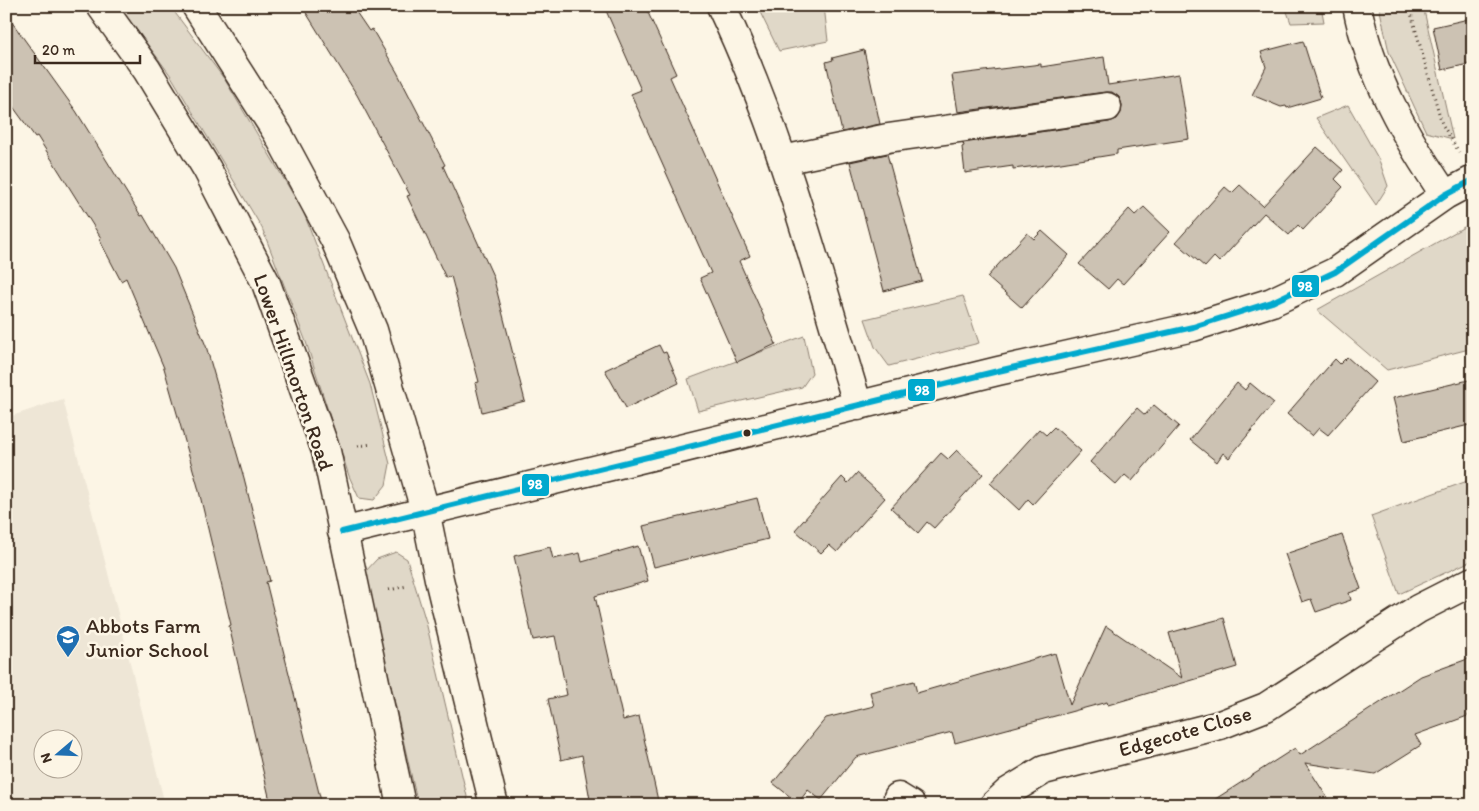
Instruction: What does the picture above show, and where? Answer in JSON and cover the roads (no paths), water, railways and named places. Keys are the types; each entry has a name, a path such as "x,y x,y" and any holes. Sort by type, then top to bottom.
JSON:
{"street":[{"name":"Lower Hillmorton Road","path":"101,6 147,70 202,161 266,283 326,451 355,597 401,805"},
{"path":"196,6 278,134 336,240 373,330 425,510 439,579 494,805"},
{"path":"721,6 742,51 783,160 858,406"},
{"path":"1357,6 1362,32 1395,115 1445,195"},
{"path":"783,160 888,138 1106,106"},
{"path":"342,532 425,510 998,371 1193,327 1272,302 1335,272 1445,195 1473,180"},
{"name":"Edgecote Close","path":"994,805 1008,792 1044,770 1220,725 1266,707 1418,609 1473,581"}],"place":[{"name":"Abbots Farm Junior School","path":"68,658"}]}
